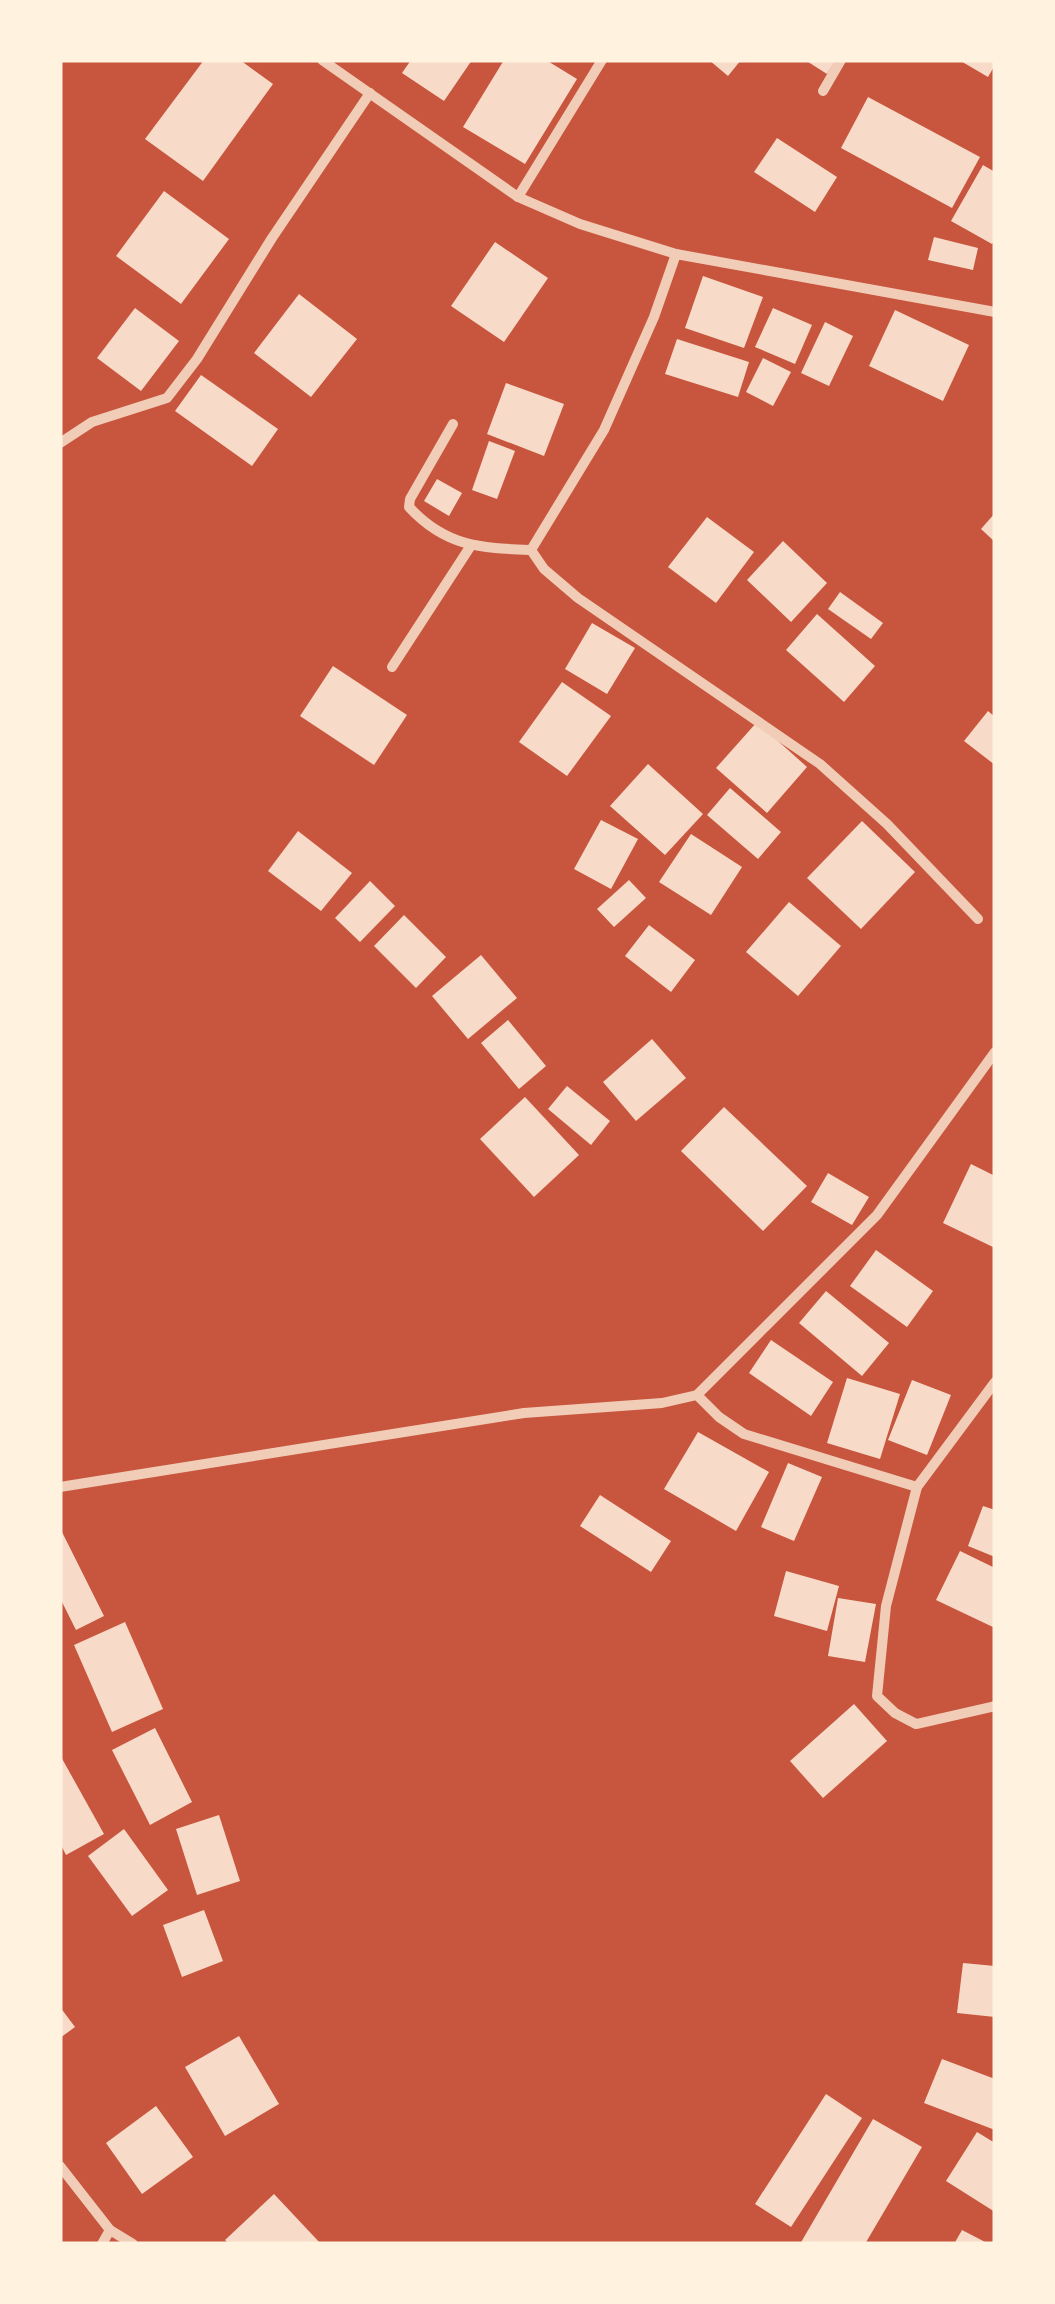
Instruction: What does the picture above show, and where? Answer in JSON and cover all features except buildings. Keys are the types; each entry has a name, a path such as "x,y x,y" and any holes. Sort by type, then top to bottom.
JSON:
{"street":[{"path":"322,60 518,197 626,241 676,254 995,312"},
{"path":"518,197 602,60"},
{"path":"824,91 841,60"},
{"path":"60,443 92,422 168,398 198,359 272,238 370,92"},
{"path":"532,550 604,430 654,317 676,254"},
{"path":"453,424 410,498 409,508 447,536 470,547 532,550"},
{"path":"392,667 470,547"},
{"path":"532,550 544,569 578,598 820,764 887,824 978,919"},
{"path":"60,1487 524,1414 662,1403 697,1395 877,1215 995,1052"},
{"path":"995,1382 918,1488 886,1606 876,1696 895,1713 916,1724 995,1706"},
{"path":"697,1395 719,1418 744,1434 918,1488"},
{"path":"60,2166 110,2230 133,2244"},
{"path":"102,2244 110,2230"}]}
